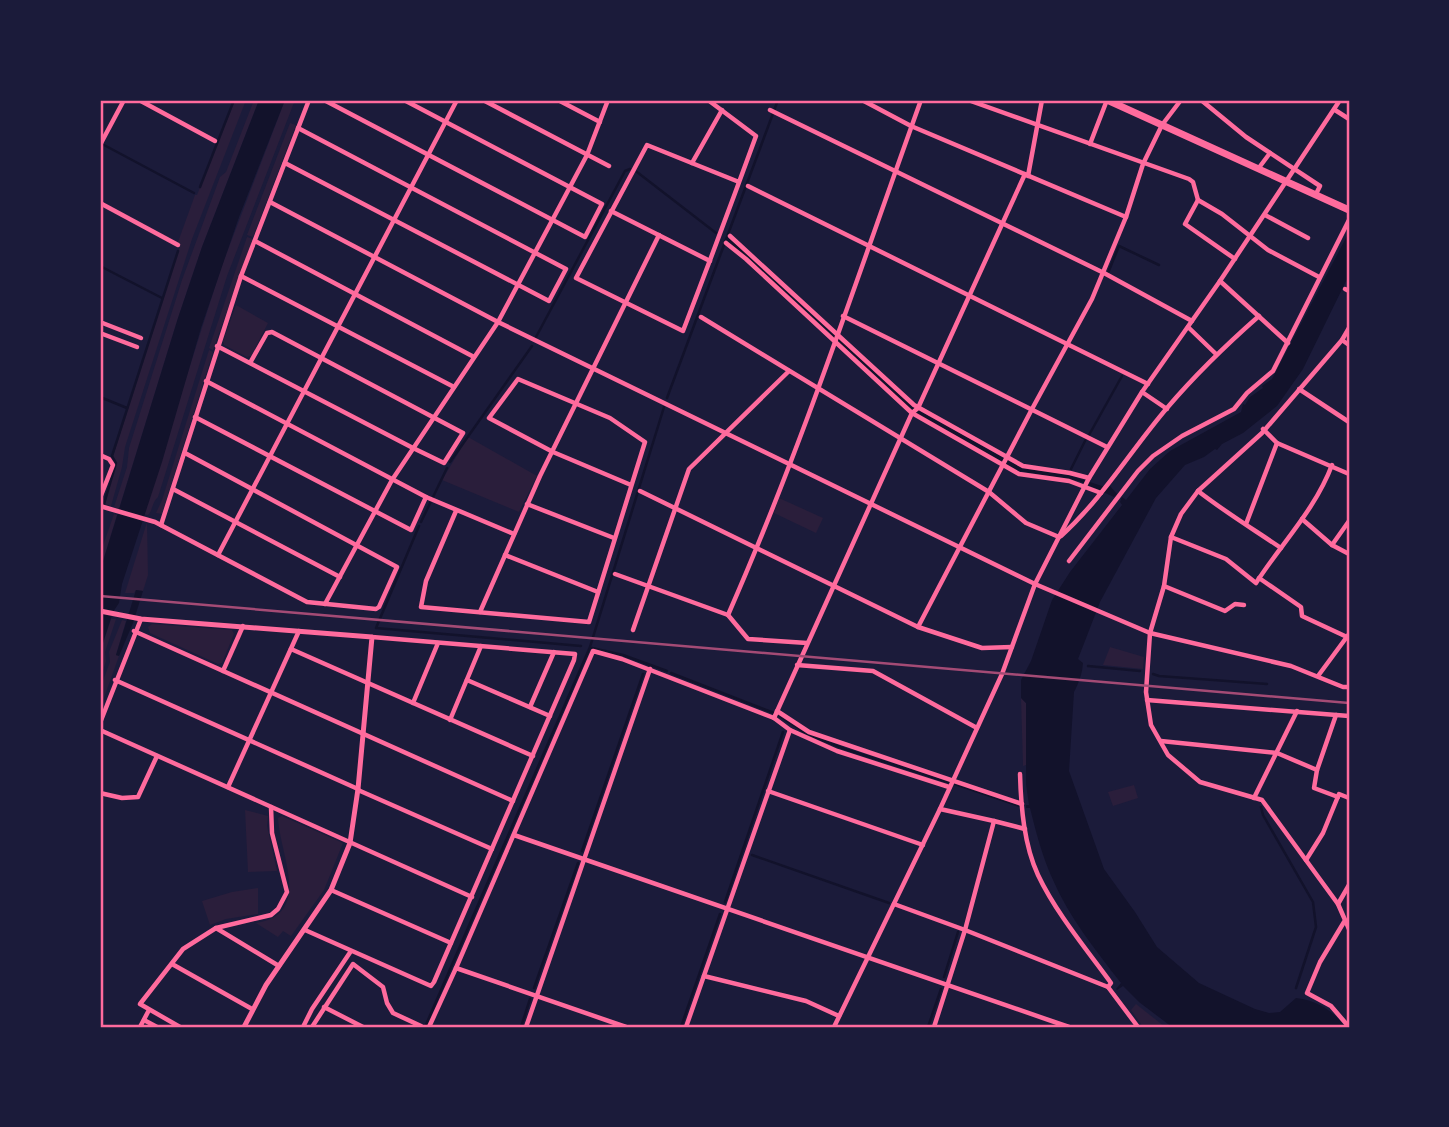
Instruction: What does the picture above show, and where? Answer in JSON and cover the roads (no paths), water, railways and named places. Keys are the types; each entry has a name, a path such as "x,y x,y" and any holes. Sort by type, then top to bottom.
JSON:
{"main road":[{"path":"1107,100 1349,210"}],"street":[{"path":"100,145 124,100"},
{"path":"139,100 215,141"},
{"path":"161,525 217,345 309,100"},
{"path":"324,100 585,237 602,204 404,100"},
{"path":"218,555 457,100"},
{"path":"483,100 609,166"},
{"path":"558,100 600,122"},
{"path":"325,604 413,447 498,322 587,155 608,100"},
{"path":"708,100 756,136 710,261 683,331 576,278 648,145 739,182"},
{"path":"862,100 911,126 1126,217"},
{"path":"728,615 790,463 921,100"},
{"path":"968,100 1189,179 1193,182 1198,201 1185,224 1235,259"},
{"path":"774,718 912,413 918,408 1026,175 1042,100"},
{"path":"1090,144 1107,100"},
{"path":"918,627 1104,274 1143,163 1162,125 1181,100"},
{"path":"1201,100 1208,102 1270,153 1320,186 1315,195"},
{"path":"834,1027 977,728 1012,647 1035,584 1089,478 1142,392 1265,215 1340,100"},
{"path":"692,163 722,110"},
{"path":"1335,110 1349,119"},
{"path":"772,111 1104,274 1190,324 1216,354"},
{"path":"285,163 549,301 566,269 298,128"},
{"path":"1258,169 1270,153"},
{"path":"748,186 1148,384"},
{"path":"1198,201 1222,214 1268,250 1320,277"},
{"path":"270,202 594,370 1050,591 1150,633 1291,666 1349,687"},
{"path":"100,204 178,245"},
{"path":"611,211 710,261"},
{"path":"1265,215 1308,238"},
{"path":"1069,561 1138,471 1153,456 1182,436 1234,409 1247,393 1273,371 1349,220"},
{"path":"480,612 527,504 659,236"},
{"path":"730,236 918,408 1027,467 1089,478"},
{"path":"255,241 474,357"},
{"path":"726,243 746,258 912,413 1026,476 1069,481 1101,493"},
{"path":"242,276 454,387"},
{"path":"1220,281 1288,344"},
{"path":"843,316 1107,447"},
{"path":"1059,537 1084,515 1167,409 1216,354 1259,316"},
{"path":"701,317 989,492 1026,523 1059,537"},
{"path":"100,322 141,338"},
{"path":"1349,328 1342,340 1263,429 1198,491 1181,514 1171,537 1164,586 1150,633 1147,700 1152,725 1168,755 1200,782 1262,800 1338,904 1349,929"},
{"path":"217,345 250,363 444,463 463,433 272,332 267,333 250,363"},
{"path":"100,333 137,347"},
{"path":"1342,340 1349,345"},
{"path":"633,630 689,469 790,371"},
{"path":"456,510 426,581 421,607 589,622 645,442 610,418 518,379 489,418 553,452 631,485"},
{"path":"206,381 434,502 514,534"},
{"path":"1299,389 1349,422"},
{"path":"1142,392 1167,409"},
{"path":"195,417 411,530 426,498"},
{"path":"1263,429 1278,443 1349,474"},
{"path":"1247,524 1278,443"},
{"path":"100,506 161,525 307,602 376,609 379,607 397,567 185,453"},
{"path":"100,455 109,459 113,465 100,498"},
{"path":"1171,537 1226,559 1256,583 1303,519 1326,481 1332,465"},
{"path":"173,489 340,577"},
{"path":"640,491 918,627 982,648 1012,647"},
{"path":"1198,491 1226,514 1247,524 1281,548"},
{"path":"527,504 614,538"},
{"path":"1303,519 1332,545 1349,554"},
{"path":"1332,545 1349,521"},
{"path":"505,555 598,592"},
{"path":"615,574 728,615 748,639 807,643"},
{"path":"1259,578 1301,607 1302,616 1348,635 1318,676"},
{"path":"1164,586 1225,611 1235,604 1244,605"},
{"path":"100,611 138,619 575,654 472,897 431,986 305,930"},
{"path":"100,723 138,619"},
{"path":"223,671 243,626"},
{"path":"134,631 513,801"},
{"path":"228,788 299,631"},
{"path":"244,1027 279,966 331,890 350,843 358,790 372,637"},
{"path":"413,704 438,643"},
{"path":"450,720 481,646"},
{"path":"291,649 533,756"},
{"path":"429,1027 593,651 650,669 774,718 790,730 837,751 949,787"},
{"path":"530,707 554,652"},
{"path":"797,665 873,671 977,728"},
{"path":"526,1027 650,669"},
{"path":"115,680 492,849"},
{"path":"467,680 550,716"},
{"path":"1147,700 1349,716"},
{"path":"777,711 809,732 1022,804"},
{"path":"1254,798 1297,711"},
{"path":"1336,715 1317,770 1314,788 1338,797"},
{"path":"100,730 472,897"},
{"path":"686,1027 790,730"},
{"path":"1160,741 1276,753 1317,770"},
{"path":"100,793 122,798 138,797 157,756"},
{"path":"1020,774 1025,829 1038,875 1070,927 1111,983 1108,987"},
{"path":"768,791 923,845"},
{"path":"1306,860 1323,832 1339,794 1349,798"},
{"path":"180,1027 140,1004 183,949 216,928 271,915 287,892 272,833 271,807"},
{"path":"940,809 1025,829"},
{"path":"934,1027 965,930 995,821"},
{"path":"514,835 1069,1027"},
{"path":"1338,904 1349,885"},
{"path":"331,890 451,943"},
{"path":"894,904 1108,987 1138,1027"},
{"path":"1344,922 1320,962 1307,993 1331,1006 1349,1027"},
{"path":"216,928 279,966"},
{"path":"303,1027 351,951"},
{"path":"172,964 252,1009"},
{"path":"312,1027 353,964 383,987 393,1013 421,1026"},
{"path":"456,968 626,1027"},
{"path":"704,976 806,1002 839,1016"},
{"path":"324,1007 363,1027"},
{"path":"139,1027 149,1009"},
{"path":"144,1020 157,1027"}],"waterway":[{"path":"200,187 234,100"},
{"path":"667,398 778,100"},
{"path":"104,145 194,193"},
{"path":"536,337 625,171 630,169"},
{"path":"637,172 716,233"},
{"path":"1108,273 1119,246 1159,265"},
{"path":"104,504 116,463 112,456 178,251"},
{"path":"100,266 162,298"},
{"path":"450,462 532,346"},
{"path":"1089,435 1122,376"},
{"path":"100,397 127,408"},
{"path":"425,1027 590,647 664,407"},
{"path":"1071,469 1086,439"},
{"path":"421,522 447,468"},
{"path":"419,526 376,628 581,646"},
{"path":"592,648 623,655 667,671"},
{"path":"1088,666 1140,671"},
{"path":"671,673 774,713"},
{"path":"582,851 643,674"},
{"path":"1153,674 1267,684"},
{"path":"778,715 807,734 845,749 948,782"},
{"path":"725,902 783,732"},
{"path":"955,784 1020,806"},
{"path":"1261,807 1313,902 1316,927 1296,988"},
{"path":"752,855 889,903"},
{"path":"534,988 578,863"},
{"path":"681,1027 720,914"},
{"path":"944,977 958,932"},
{"path":"928,1027 941,989"},
{"path":"521,1027 530,999"}],"railway":[{"path":"100,596 1349,703"}]}
